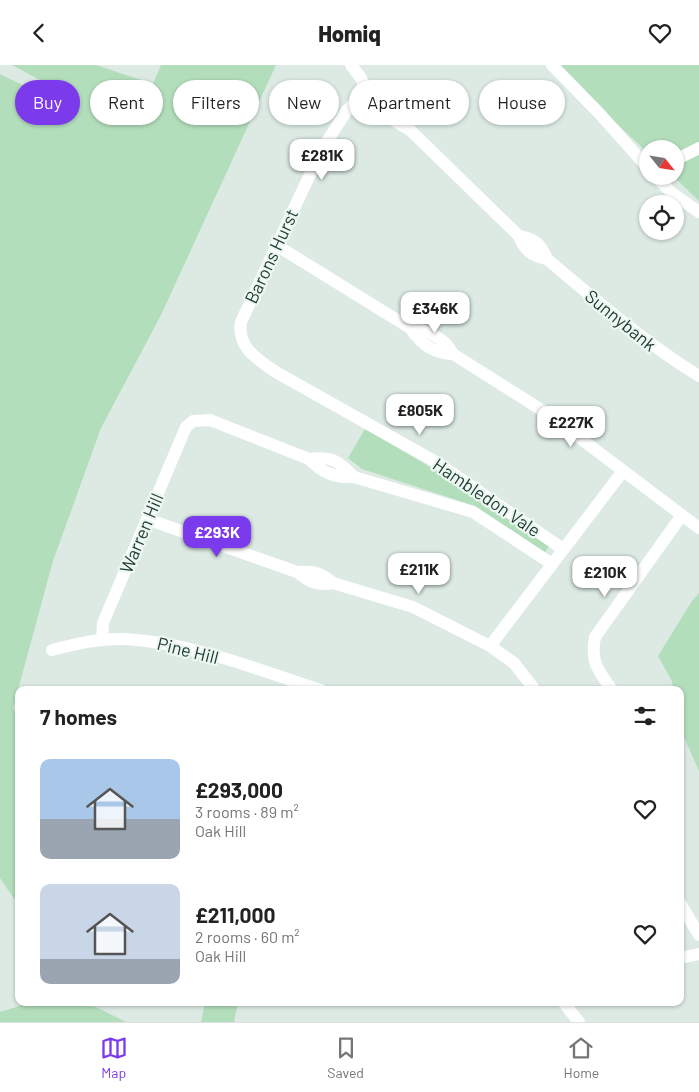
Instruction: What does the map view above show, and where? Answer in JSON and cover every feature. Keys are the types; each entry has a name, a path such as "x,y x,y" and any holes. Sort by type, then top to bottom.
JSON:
{"street":[{"path":"352,65 362,80"},
{"path":"552,65 639,158"},
{"name":"Barons Hurst","path":"254,356 242,341 239,332 241,322 321,151 349,108"},
{"name":"Sunnybank","path":"402,125 410,130 519,236 533,239 542,247 547,259 637,335 699,376"},
{"name":"Sunnybank","path":"407,125 410,130"},
{"path":"684,156 699,148"},
{"path":"664,185 699,212"},
{"path":"276,245 410,328 418,340 438,353 452,354 548,414 699,528"},
{"name":"Hambledon Vale","path":"254,356 292,382 436,462 563,549"},
{"name":"Warren Hill","path":"102,639 103,623 186,427 193,421 210,420 309,459 325,457 340,463 354,477 473,511 552,564"},
{"path":"490,646 623,471"},
{"path":"609,686 594,663 592,650 595,637 682,515"},
{"path":"147,519 297,572 308,582 320,586 333,583 413,607 490,646 514,663 532,686"},
{"name":"Pine Hill","path":"52,650 102,639 167,643 215,656 309,686"},
{"path":"684,910 699,935"},
{"path":"684,957 699,955"},
{"path":"566,1006 579,1022"}],"green space":[{"path":"12,65 96,65 141,80 90,80 90,125 163,125 163,80 155,80 161,65 276,65 259,102 259,80 173,80 173,125 248,125 161,315 101,428 53,561 19,686 15,686 13,708 15,711 15,900 0,878 0,74 15,81 15,125 80,125 80,80 40,80"},
{"path":"554,65 699,65 699,201 682,185 684,185 684,140 639,140 639,145"},
{"path":"365,429 425,464 549,546 545,553 475,506 362,469 348,458"},
{"path":"699,593 699,771 684,737 684,686 673,686 672,681 658,656 692,601"},
{"path":"19,1006 91,1006 126,1022 0,1022 0,1012"},
{"path":"204,1006 237,1006 234,1022 201,1022"}]}
